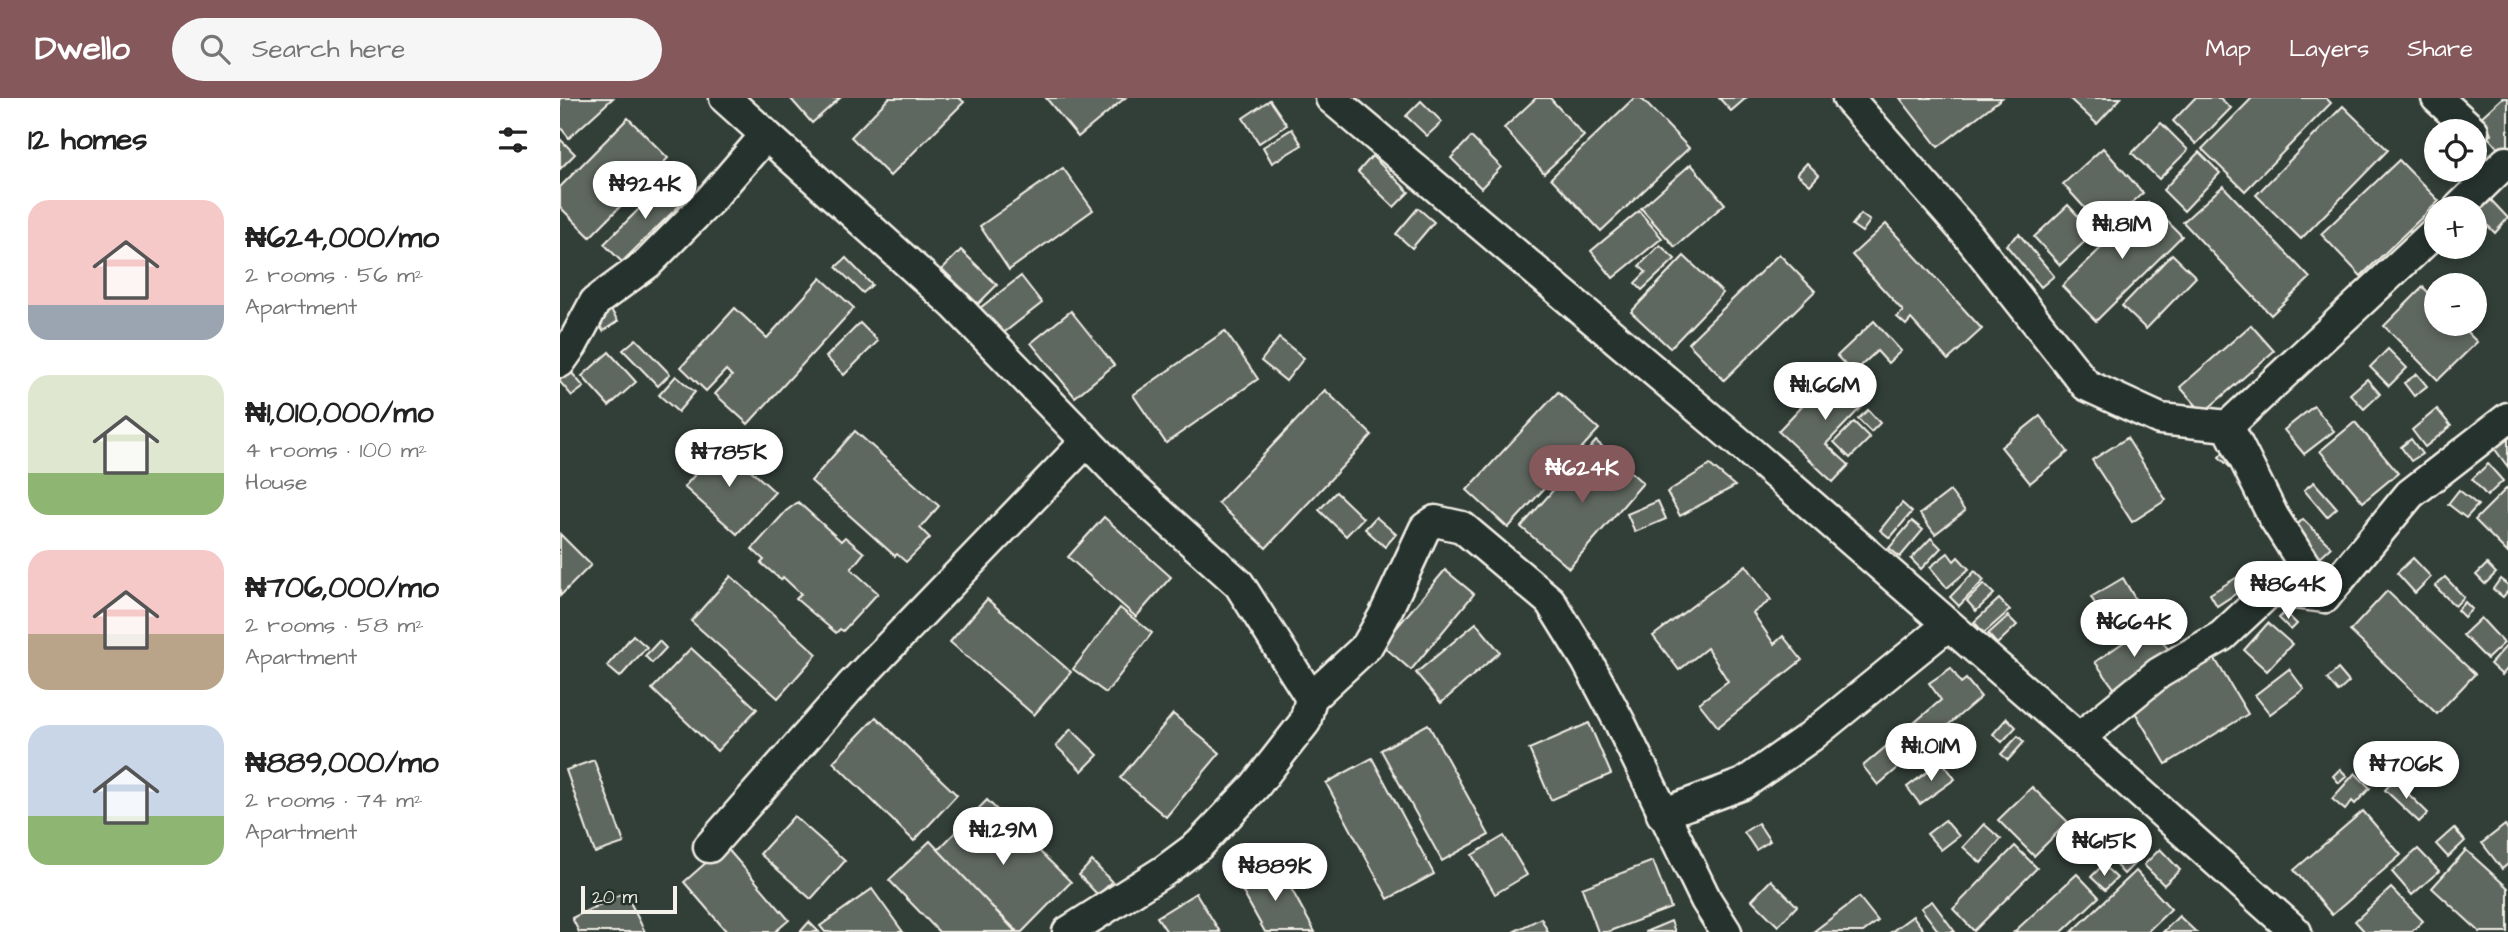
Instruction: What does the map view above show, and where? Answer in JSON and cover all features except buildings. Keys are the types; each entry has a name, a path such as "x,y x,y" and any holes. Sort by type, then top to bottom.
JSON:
{"street":[{"path":"725,98 955,305 1131,487 1239,584 1311,698"},
{"path":"1331,98 1749,451 2079,738 2296,932"},
{"path":"1848,98 1968,235 2086,385 2160,419 2228,426 2424,242"},
{"path":"2437,98 2460,119"},
{"path":"560,362 595,302 648,263 709,201 765,136"},
{"path":"2472,196 2507,163 2487,144"},
{"path":"2325,597 2410,494 2508,418"},
{"path":"2228,426 2273,516 2325,597"},
{"path":"709,848 851,686 1087,441"},
{"path":"1068,932 1164,871 1199,845 1255,786 1305,722 1311,698 1367,646 1426,528 1435,521 1462,527 1550,601 1587,661 1706,900 1726,932"},
{"path":"2079,738 2159,674 2222,636 2271,590 2325,597"},
{"path":"1662,814 1743,784 1810,737 1948,625"}]}
